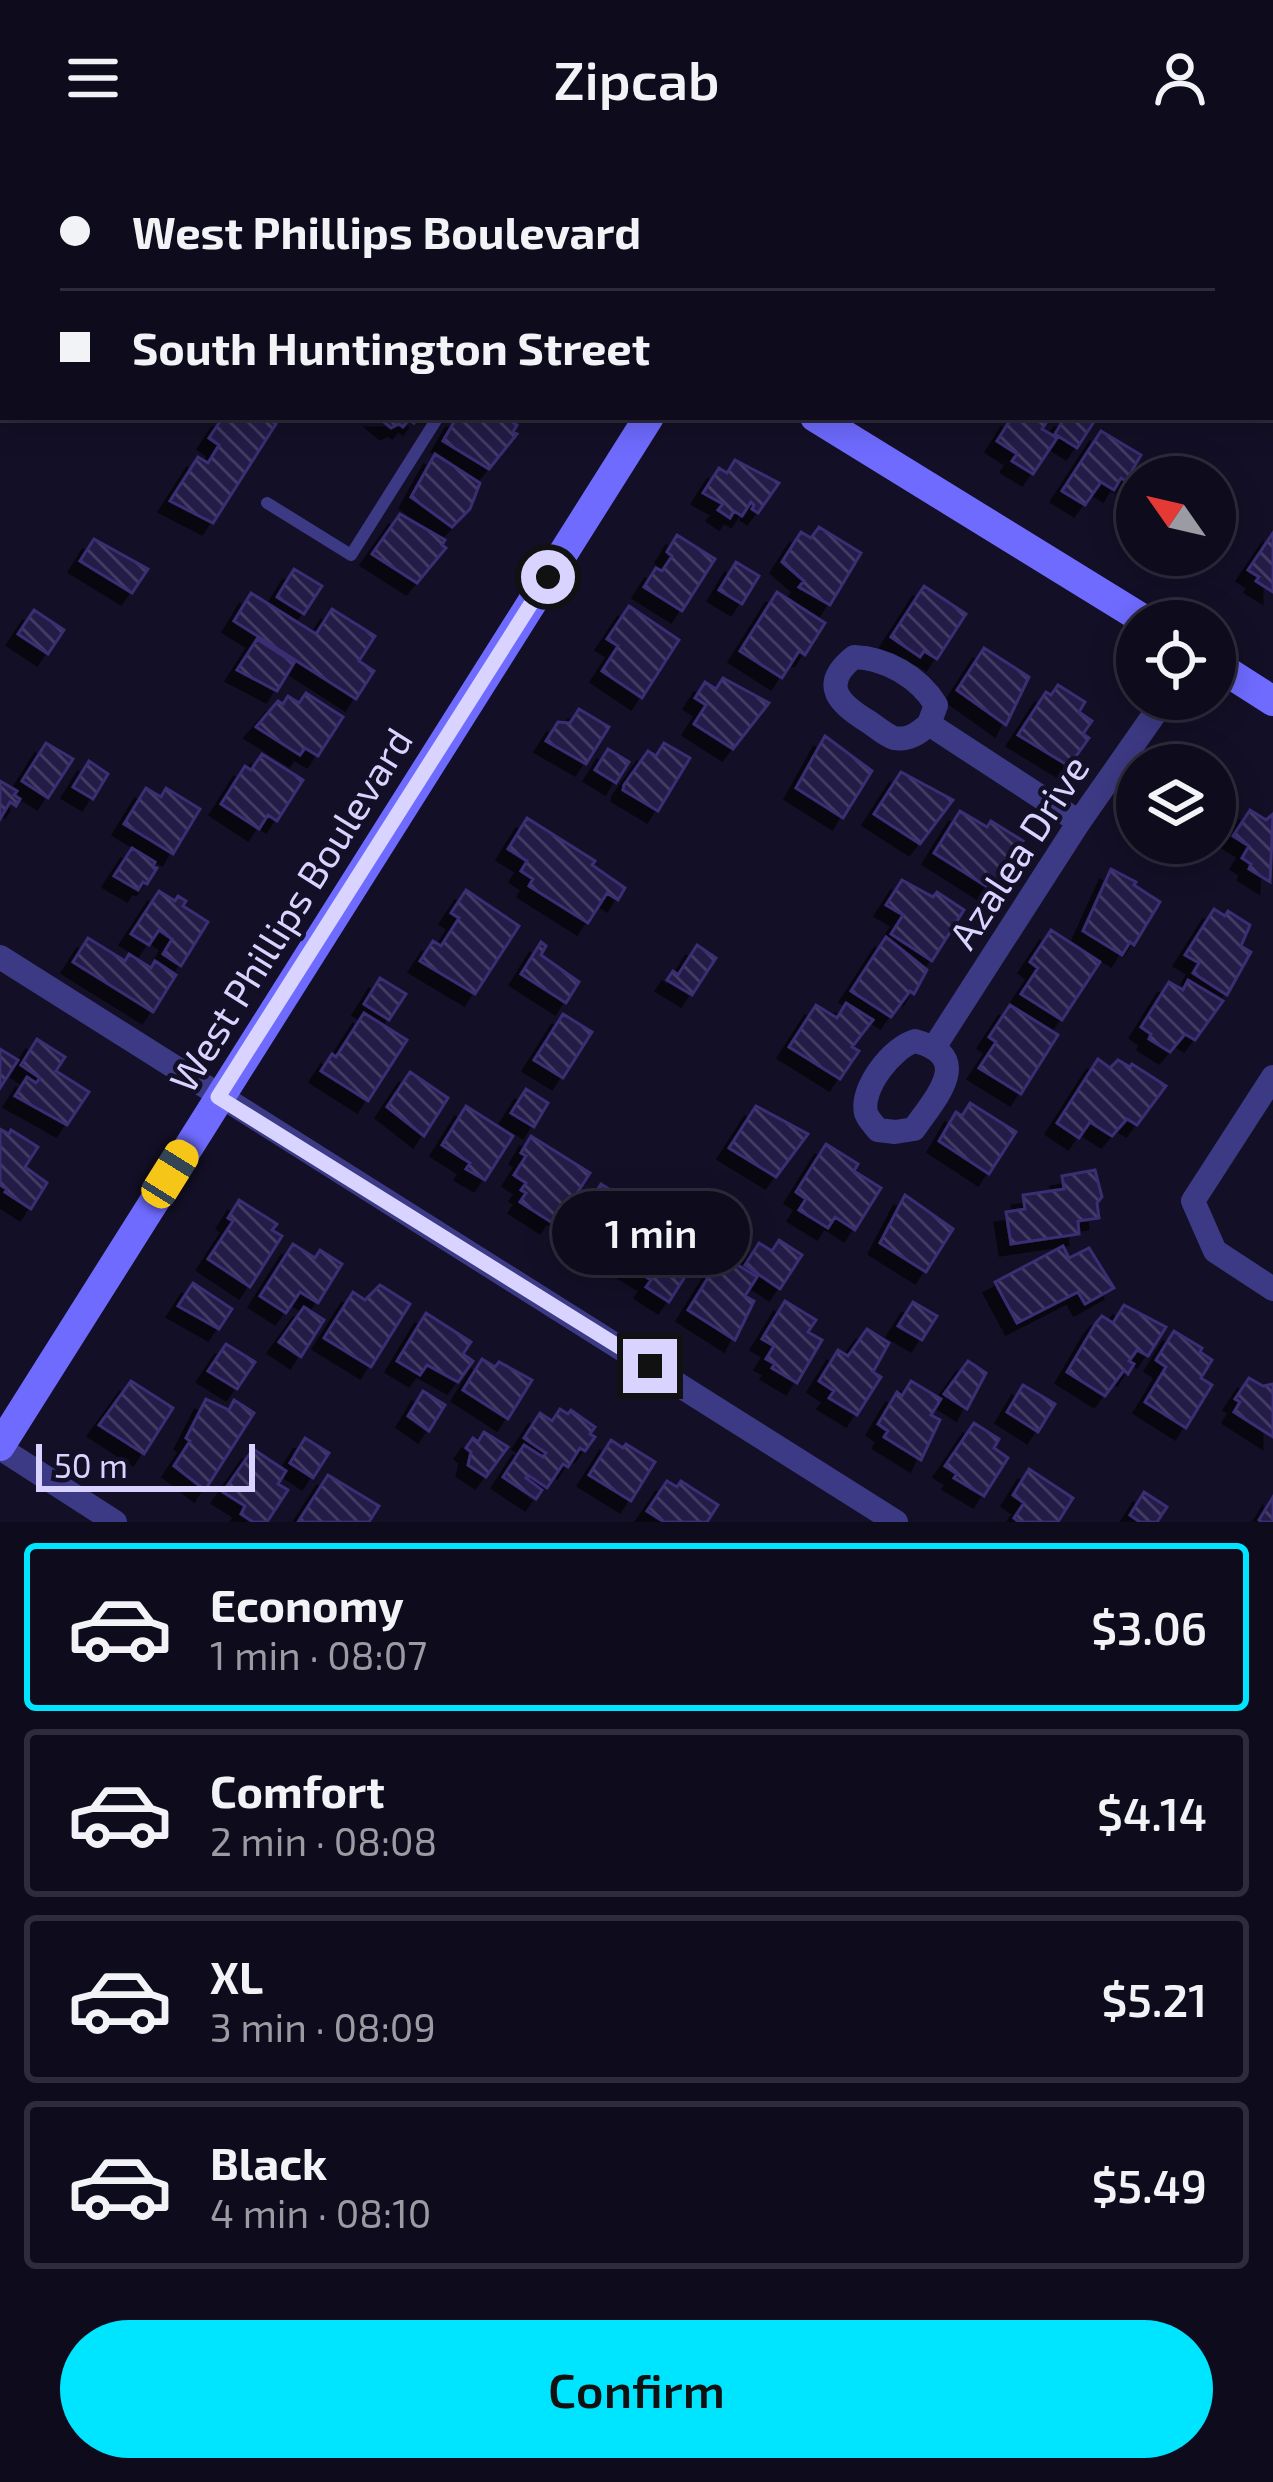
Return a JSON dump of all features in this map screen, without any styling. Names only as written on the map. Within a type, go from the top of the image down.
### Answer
[{"type":"street","name":"West Phillips Boulevard","points":[[0,1447],[647,420]]},
{"type":"street","points":[[819,420],[1116,603]]},
{"type":"street","points":[[1236,677],[1273,701]]},
{"type":"street","name":"Azalea Drive","points":[[935,1046],[1150,720]]},
{"type":"street","points":[[929,724],[1079,822]]},
{"type":"street","points":[[0,957],[896,1522]]},
{"type":"street","points":[[1273,1077],[1192,1202],[1215,1251],[1273,1288]]},
{"type":"street","points":[[0,1447],[115,1522]]},
{"type":"lane","points":[[267,502],[351,555],[436,420]]},
{"type":"building","points":[[221,420],[276,424],[213,523],[170,501],[198,457],[208,463],[219,445],[209,438]]},
{"type":"building","points":[[382,420],[408,420],[403,427],[391,428]]},
{"type":"building","points":[[455,420],[508,420],[517,425],[513,432],[517,434],[489,469],[443,441]]},
{"type":"building","points":[[1010,420],[1048,420],[1042,429],[1057,438],[1033,474],[1012,461],[1017,454],[997,441]]},
{"type":"building","points":[[1063,420],[1095,420],[1077,448],[1055,434]]},
{"type":"building","points":[[1101,431],[1141,455],[1116,456],[1114,490],[1101,482],[1085,505],[1062,491]]},
{"type":"building","points":[[435,454],[480,483],[470,509],[452,527],[411,497]]},
{"type":"building","points":[[735,460],[779,483],[758,513],[751,502],[742,516],[734,511],[730,518],[718,510],[723,504],[703,493],[719,468],[727,473]]},
{"type":"building","points":[[400,514],[445,540],[446,548],[417,583],[372,554]]},
{"type":"building","points":[[819,527],[861,553],[830,605],[799,587],[804,581],[782,562],[801,532],[811,538]]},
{"type":"building","points":[[1273,533],[1273,592],[1248,570]]},
{"type":"building","points":[[677,535],[715,559],[682,611],[644,587],[656,568],[662,571],[672,556],[667,552]]},
{"type":"building","points":[[94,539],[148,569],[132,593],[80,561]]},
{"type":"building","points":[[736,562],[759,576],[742,604],[719,590]]},
{"type":"building","points":[[294,569],[322,586],[304,614],[277,597]]},
{"type":"building","points":[[924,586],[966,614],[937,659],[924,651],[920,657],[891,637]]},
{"type":"building","points":[[777,592],[825,623],[805,655],[799,651],[782,678],[740,651]]},
{"type":"building","points":[[251,593],[316,634],[332,609],[375,636],[359,661],[374,671],[356,699],[234,621]]},
{"type":"building","points":[[629,606],[679,640],[642,698],[602,671],[618,646],[607,639]]},
{"type":"building","points":[[34,610],[64,630],[48,654],[18,634]]},
{"type":"building","points":[[257,639],[294,663],[277,691],[237,670]]},
{"type":"building","points":[[984,648],[1029,677],[1006,725],[957,690]]},
{"type":"building","points":[[723,678],[769,703],[733,749],[694,724],[706,705],[695,698],[705,682],[716,689]]},
{"type":"building","points":[[1058,685],[1085,702],[1079,712],[1092,721],[1083,734],[1089,738],[1069,766],[1018,735],[1046,692],[1051,695]]},
{"type":"building","points":[[306,693],[343,717],[318,756],[305,748],[300,755],[256,727],[278,701],[283,704],[288,696],[299,703]]},
{"type":"building","points":[[579,709],[609,727],[586,764],[546,741],[558,722],[570,723]]},
{"type":"building","points":[[825,736],[872,771],[843,818],[796,788]]},
{"type":"building","points":[[46,743],[73,759],[48,798],[22,781]]},
{"type":"building","points":[[664,743],[690,758],[658,811],[623,790],[648,751],[656,756]]},
{"type":"building","points":[[608,749],[629,762],[616,783],[595,770]]},
{"type":"building","points":[[262,754],[303,780],[277,821],[268,815],[259,829],[221,804],[245,766],[251,770]]},
{"type":"building","points":[[89,761],[108,774],[93,799],[73,787]]},
{"type":"building","points":[[901,772],[953,800],[920,844],[874,814]]},
{"type":"building","points":[[0,781],[17,791],[14,795],[20,799],[16,806],[10,802],[0,819]]},
{"type":"building","points":[[146,788],[161,797],[166,788],[200,809],[173,854],[124,824]]},
{"type":"building","points":[[1250,810],[1266,820],[1273,814],[1270,882],[1249,869],[1251,864],[1242,858],[1249,846],[1236,838]]},
{"type":"building","points":[[960,811],[987,827],[991,821],[1023,841],[992,890],[934,853]]},
{"type":"building","points":[[527,818],[595,861],[592,865],[625,888],[618,900],[607,893],[588,923],[529,886],[533,879],[521,871],[527,861],[508,849]]},
{"type":"building","points":[[132,848],[157,868],[138,890],[114,876]]},
{"type":"building","points":[[1111,869],[1160,902],[1134,945],[1130,942],[1122,955],[1083,931]]},
{"type":"building","points":[[902,880],[933,897],[937,892],[964,910],[932,961],[891,934],[903,915],[886,905]]},
{"type":"building","points":[[466,890],[519,926],[475,994],[420,961],[433,941],[441,946],[459,918],[451,913]]},
{"type":"building","points":[[159,891],[175,901],[178,896],[186,901],[183,906],[208,922],[181,966],[163,954],[172,939],[159,930],[149,945],[131,934]]},
{"type":"building","points":[[1214,909],[1225,916],[1228,911],[1250,925],[1241,946],[1251,952],[1227,995],[1193,973],[1199,963],[1185,955]]},
{"type":"building","points":[[1051,930],[1100,962],[1062,1020],[1021,994],[1038,968],[1030,962]]},
{"type":"building","points":[[886,937],[927,970],[914,994],[910,991],[891,1017],[851,991]]},
{"type":"building","points":[[88,938],[125,961],[129,954],[151,968],[155,961],[176,975],[153,1012],[73,962]]},
{"type":"building","points":[[541,942],[546,946],[541,955],[579,982],[566,1003],[521,974]]},
{"type":"building","points":[[697,945],[716,958],[692,995],[667,980],[673,971],[678,975]]},
{"type":"building","points":[[380,978],[406,994],[389,1020],[364,1004]]},
{"type":"building","points":[[1188,980],[1223,1001],[1195,1040],[1185,1034],[1170,1052],[1149,1039],[1151,1034],[1141,1027],[1169,982],[1183,990]]},
{"type":"building","points":[[846,1003],[873,1020],[852,1047],[859,1051],[840,1079],[789,1047],[816,1005],[837,1018]]},
{"type":"building","points":[[1010,1005],[1058,1035],[1021,1094],[979,1068],[996,1042],[989,1037]]},
{"type":"building","points":[[364,1013],[407,1040],[368,1101],[321,1071],[332,1054],[336,1057]]},
{"type":"building","points":[[563,1014],[592,1032],[563,1078],[534,1060]]},
{"type":"building","points":[[37,1039],[65,1057],[56,1071],[89,1092],[67,1125],[15,1096],[27,1077],[36,1083],[40,1078],[21,1065]]},
{"type":"building","points":[[0,1049],[18,1060],[0,1088]]},
{"type":"building","points":[[1098,1059],[1110,1068],[1118,1060],[1132,1064],[1166,1086],[1137,1125],[1127,1119],[1112,1136],[1090,1122],[1079,1138],[1057,1123]]},
{"type":"building","points":[[410,1072],[448,1098],[424,1136],[387,1107]]},
{"type":"building","points":[[526,1089],[548,1103],[534,1127],[511,1113]]},
{"type":"building","points":[[970,1103],[1016,1132],[989,1174],[939,1141],[956,1112],[962,1116]]},
{"type":"building","points":[[466,1106],[513,1136],[485,1180],[466,1169],[470,1163],[442,1145]]},
{"type":"building","points":[[756,1106],[808,1134],[776,1177],[729,1148]]},
{"type":"building","points":[[0,1129],[9,1134],[11,1130],[38,1147],[25,1167],[47,1183],[31,1209],[0,1185]]},
{"type":"building","points":[[531,1136],[590,1173],[563,1215],[557,1212],[551,1222],[520,1202],[526,1183],[514,1175]]},
{"type":"building","points":[[826,1144],[858,1164],[854,1171],[881,1188],[855,1230],[835,1217],[828,1228],[799,1210],[806,1199],[796,1192]]},
{"type":"building","points":[[1095,1170],[1102,1197],[1097,1203],[1099,1218],[1078,1221],[1079,1234],[1011,1244],[1006,1212],[1025,1209],[1023,1195],[1064,1189],[1062,1176]]},
{"type":"building","points":[[601,1184],[651,1216],[628,1252],[618,1245],[608,1262],[570,1230]]},
{"type":"building","points":[[905,1195],[953,1229],[926,1272],[880,1243]]},
{"type":"building","points":[[239,1200],[277,1224],[272,1230],[282,1236],[250,1287],[208,1259],[233,1221],[228,1218]]},
{"type":"building","points":[[701,1203],[733,1226],[718,1250],[696,1236],[700,1229],[689,1222]]},
{"type":"building","points":[[648,1235],[693,1264],[669,1302],[646,1287],[651,1280],[628,1266]]},
{"type":"building","points":[[779,1240],[802,1255],[780,1289],[745,1265],[759,1243],[772,1251]]},
{"type":"building","points":[[293,1244],[315,1258],[320,1250],[342,1264],[318,1303],[300,1292],[286,1313],[260,1296]]},
{"type":"building","points":[[1063,1246],[1069,1258],[1089,1248],[1114,1288],[1085,1304],[1078,1292],[1017,1323],[995,1282]]},
{"type":"building","points":[[722,1255],[757,1277],[745,1296],[754,1301],[735,1340],[688,1310]]},
{"type":"building","points":[[193,1283],[232,1309],[219,1329],[178,1306]]},
{"type":"building","points":[[380,1285],[410,1304],[371,1367],[324,1338],[353,1292],[365,1300]]},
{"type":"building","points":[[785,1301],[816,1320],[808,1332],[822,1340],[797,1383],[772,1368],[775,1364],[766,1359],[774,1346],[762,1339]]},
{"type":"building","points":[[913,1302],[937,1316],[922,1340],[898,1326]]},
{"type":"building","points":[[1124,1305],[1166,1327],[1148,1356],[1137,1350],[1129,1361],[1134,1364],[1128,1374],[1124,1370],[1105,1396],[1067,1372],[1096,1323],[1102,1316],[1113,1323]]},
{"type":"building","points":[[304,1307],[324,1320],[301,1357],[279,1342]]},
{"type":"building","points":[[426,1313],[471,1342],[463,1354],[473,1361],[458,1382],[427,1365],[420,1375],[397,1361]]},
{"type":"building","points":[[867,1329],[889,1343],[873,1372],[881,1377],[857,1415],[829,1398],[834,1391],[819,1381],[838,1350],[848,1356]]},
{"type":"building","points":[[1174,1331],[1212,1360],[1201,1378],[1212,1385],[1186,1428],[1145,1402],[1166,1367],[1156,1360]]},
{"type":"building","points":[[226,1344],[255,1362],[237,1389],[208,1371]]},
{"type":"building","points":[[482,1359],[495,1367],[499,1362],[532,1380],[508,1419],[463,1390]]},
{"type":"building","points":[[968,1361],[986,1373],[967,1409],[944,1394]]},
{"type":"building","points":[[1249,1378],[1263,1386],[1273,1384],[1273,1437],[1234,1412],[1240,1402],[1235,1399]]},
{"type":"building","points":[[131,1381],[173,1408],[144,1454],[99,1425]]},
{"type":"building","points":[[911,1381],[941,1399],[931,1415],[940,1420],[921,1460],[884,1437],[888,1431],[878,1424],[897,1392],[902,1396]]},
{"type":"building","points":[[1023,1385],[1055,1404],[1038,1432],[1007,1412]]},
{"type":"building","points":[[423,1391],[445,1405],[429,1431],[408,1416]]},
{"type":"building","points":[[206,1399],[229,1410],[234,1400],[254,1413],[205,1490],[174,1466],[190,1441],[186,1438]]},
{"type":"building","points":[[560,1409],[568,1414],[571,1410],[595,1427],[590,1434],[595,1437],[585,1451],[580,1448],[568,1467],[563,1464],[547,1488],[528,1475],[542,1490],[536,1499],[503,1477],[524,1445],[543,1457],[546,1453],[524,1438],[540,1413],[552,1421]]},
{"type":"building","points":[[974,1423],[999,1439],[994,1448],[1008,1458],[984,1496],[954,1478],[957,1474],[945,1466]]},
{"type":"building","points":[[484,1432],[508,1447],[486,1477],[468,1465],[471,1452],[466,1448]]},
{"type":"building","points":[[305,1438],[329,1453],[313,1478],[290,1463]]},
{"type":"building","points":[[611,1440],[655,1462],[631,1501],[589,1475]]},
{"type":"building","points":[[253,1449],[286,1471],[278,1484],[288,1490],[267,1522],[253,1522],[241,1514],[245,1506],[223,1492]]},
{"type":"building","points":[[1029,1469],[1073,1498],[1058,1522],[1014,1518],[1024,1503],[1013,1495]]},
{"type":"building","points":[[328,1475],[379,1506],[369,1522],[298,1522]]},
{"type":"building","points":[[667,1481],[677,1487],[681,1481],[718,1505],[707,1522],[664,1522],[647,1511]]},
{"type":"building","points":[[1144,1492],[1167,1507],[1157,1522],[1140,1522],[1130,1515]]},
{"type":"building","points":[[1273,1497],[1273,1522],[1262,1522],[1259,1520]]},
{"type":"route","points":[[548,577],[218,1097],[650,1366]]}]
